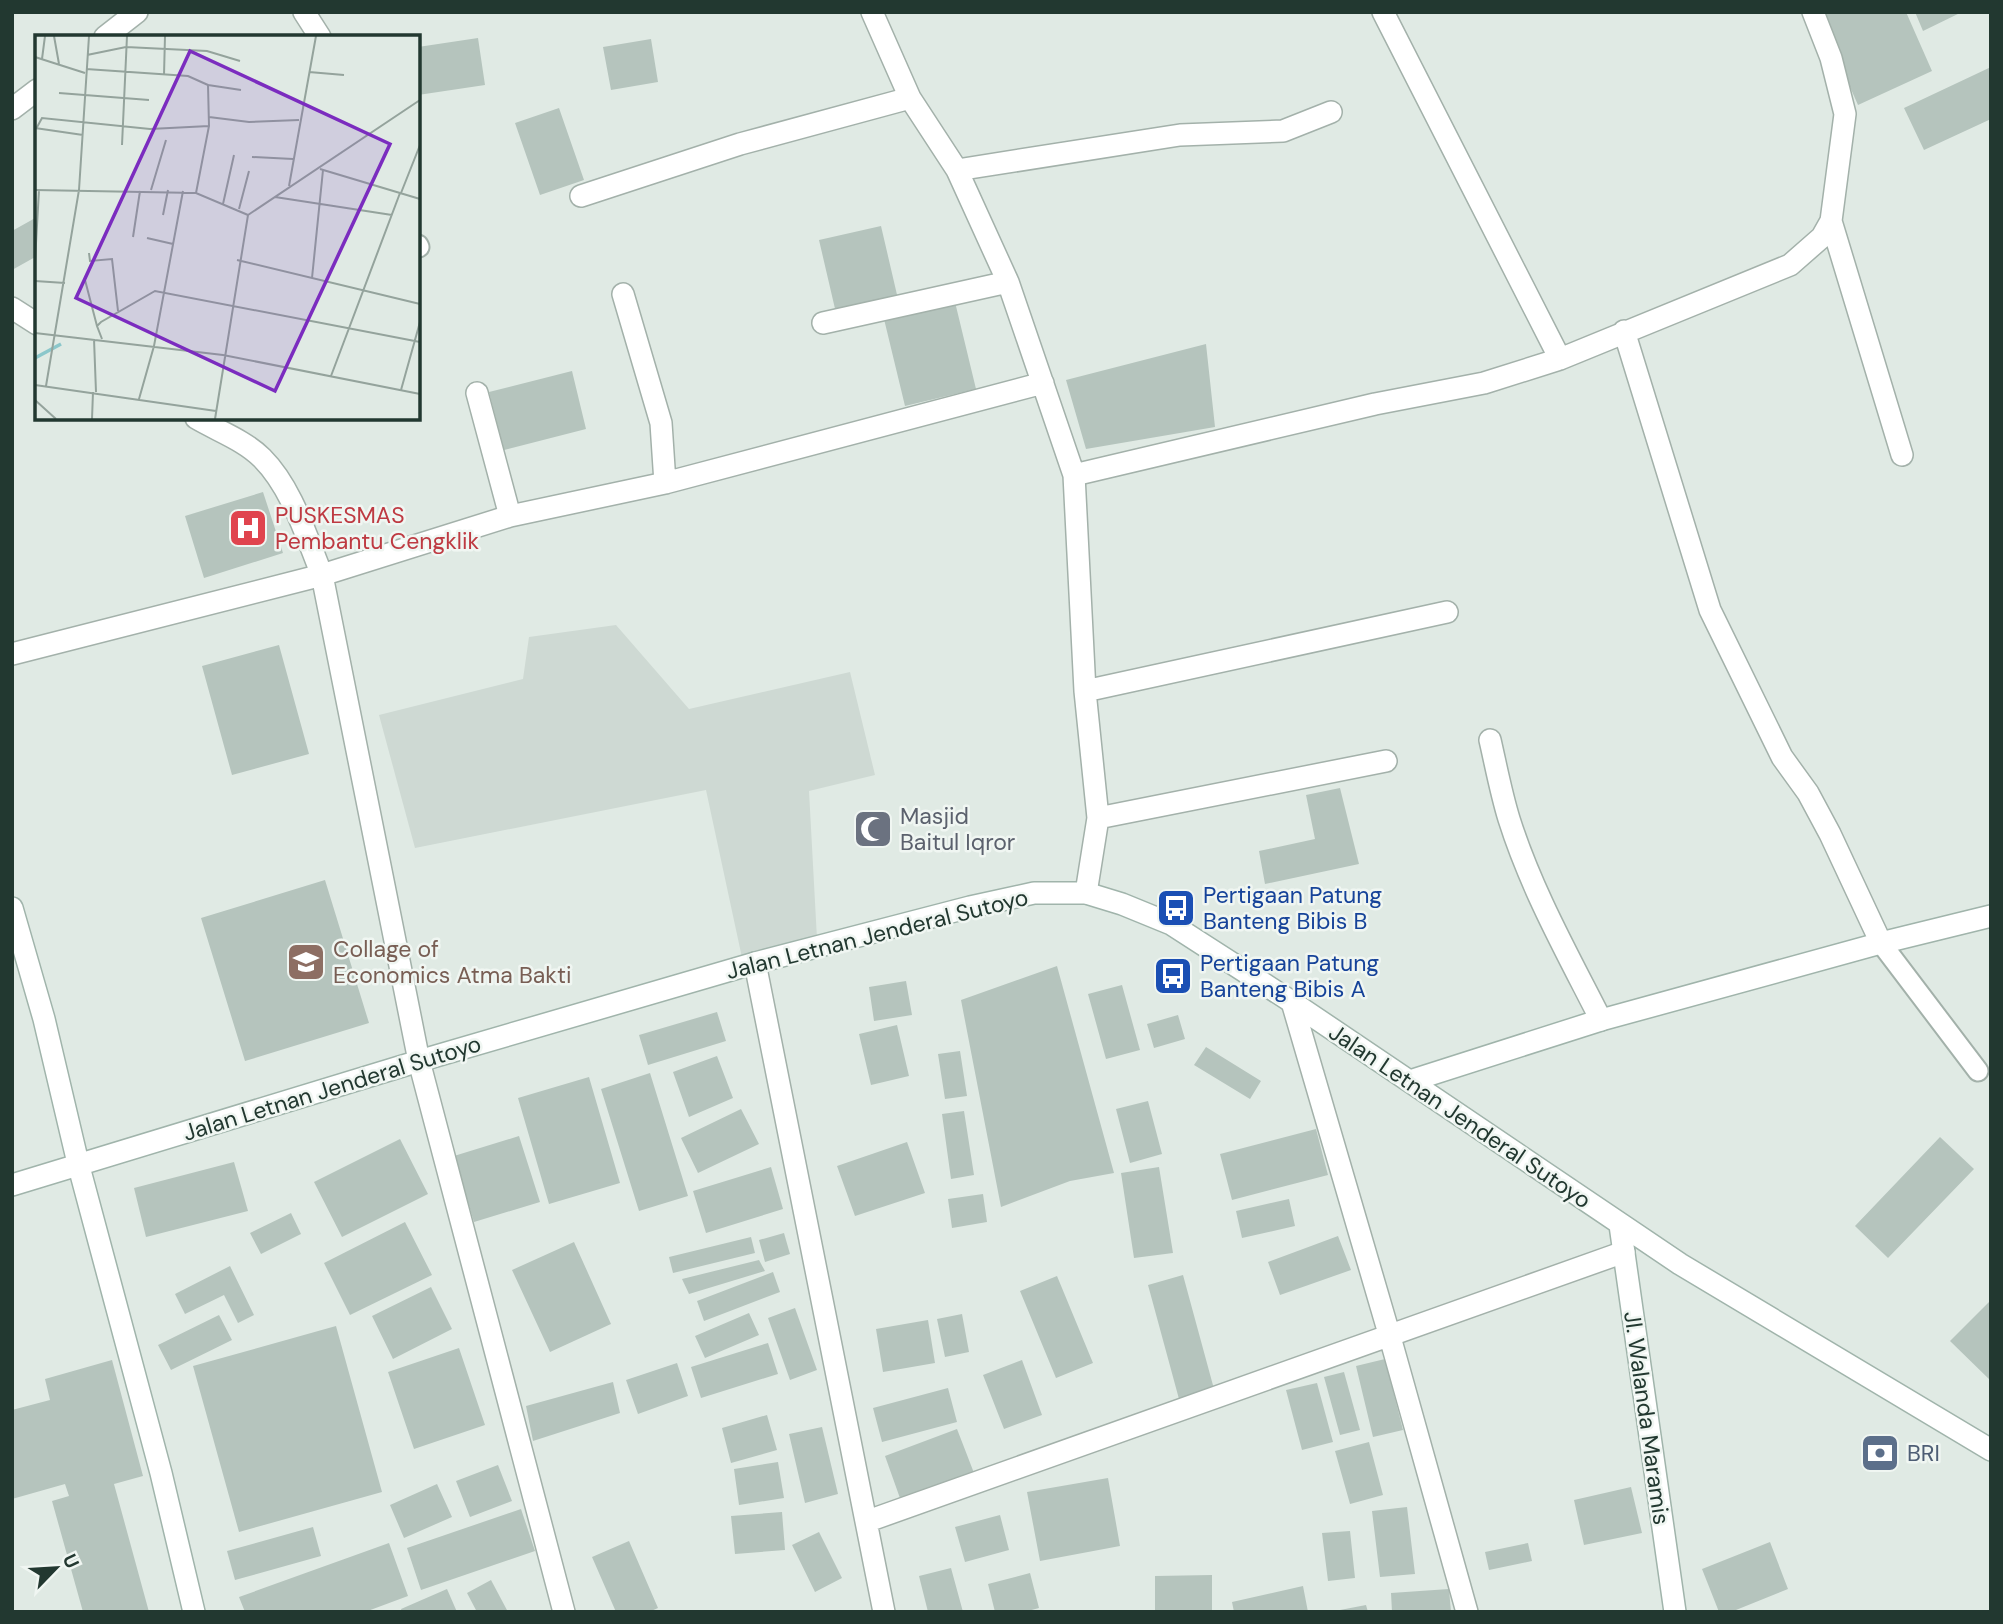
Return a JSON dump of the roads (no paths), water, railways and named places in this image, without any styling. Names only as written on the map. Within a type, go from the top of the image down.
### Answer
[{"type":"street","points":[[108,35],[137,12]]},
{"type":"street","points":[[304,12],[319,35]]},
{"type":"street","points":[[872,12],[910,98],[957,170],[1008,282],[1074,475],[1085,691],[1098,818],[1086,893]]},
{"type":"street","points":[[1382,12],[1560,359]]},
{"type":"street","points":[[1074,475],[1375,404],[1484,383],[1560,359],[1790,265],[1822,237],[1831,221],[1845,114],[1831,58],[1813,12]]},
{"type":"street","points":[[12,109],[35,92]]},
{"type":"street","points":[[581,196],[740,144],[910,98]]},
{"type":"street","points":[[957,170],[1180,135],[1283,131],[1331,112]]},
{"type":"street","points":[[1831,221],[1902,455]]},
{"type":"street","points":[[823,323],[1008,282]]},
{"type":"street","points":[[623,294],[662,423],[665,482]]},
{"type":"street","points":[[12,308],[35,323]]},
{"type":"street","points":[[1624,331],[1710,610],[1783,757],[1808,793],[1830,834],[1881,943]]},
{"type":"street","points":[[12,654],[322,575],[510,516],[665,482],[1043,383]]},
{"type":"street","points":[[477,393],[510,516]]},
{"type":"street","points":[[200,420],[237,439],[261,457],[275,474],[295,510],[322,575],[419,1061],[564,1612]]},
{"type":"street","points":[[1085,691],[1447,612]]},
{"type":"street","points":[[1490,740],[1519,847],[1553,924],[1601,1020]]},
{"type":"street","points":[[1098,818],[1386,761]]},
{"type":"street","name":"Jalan Letnan Jenderal Sutoyo","points":[[12,1185],[419,1061],[755,963],[1034,893],[1086,893],[1171,924],[1292,1002],[1690,1271],[1991,1450]]},
{"type":"street","points":[[12,908],[44,1019],[78,1163],[161,1473],[194,1612]]},
{"type":"street","points":[[1410,1081],[1601,1020],[1881,943],[1991,916]]},
{"type":"street","points":[[755,963],[868,1521],[877,1610]]},
{"type":"street","points":[[1292,1002],[1467,1612]]},
{"type":"street","name":"Jl. Walanda Maramis","points":[[1620,1225],[1675,1612]]},
{"type":"street","points":[[868,1521],[1624,1252]]},
{"type":"lane","points":[[1881,943],[1978,1071]]},
{"type":"place","name":"PUSKESMAS Pembantu Cengklik","points":[[248,528]]},
{"type":"place","name":"Masjid Baitul Iqror","points":[[873,829]]},
{"type":"place","name":"Pertigaan Patung Banteng Bibis B","points":[[1176,908]]},
{"type":"place","name":"Collage of Economics Atma Bakti","points":[[306,962]]},
{"type":"place","name":"Pertigaan Patung Banteng Bibis A","points":[[1173,976]]},
{"type":"place","name":"BRI","points":[[1880,1453]]}]
